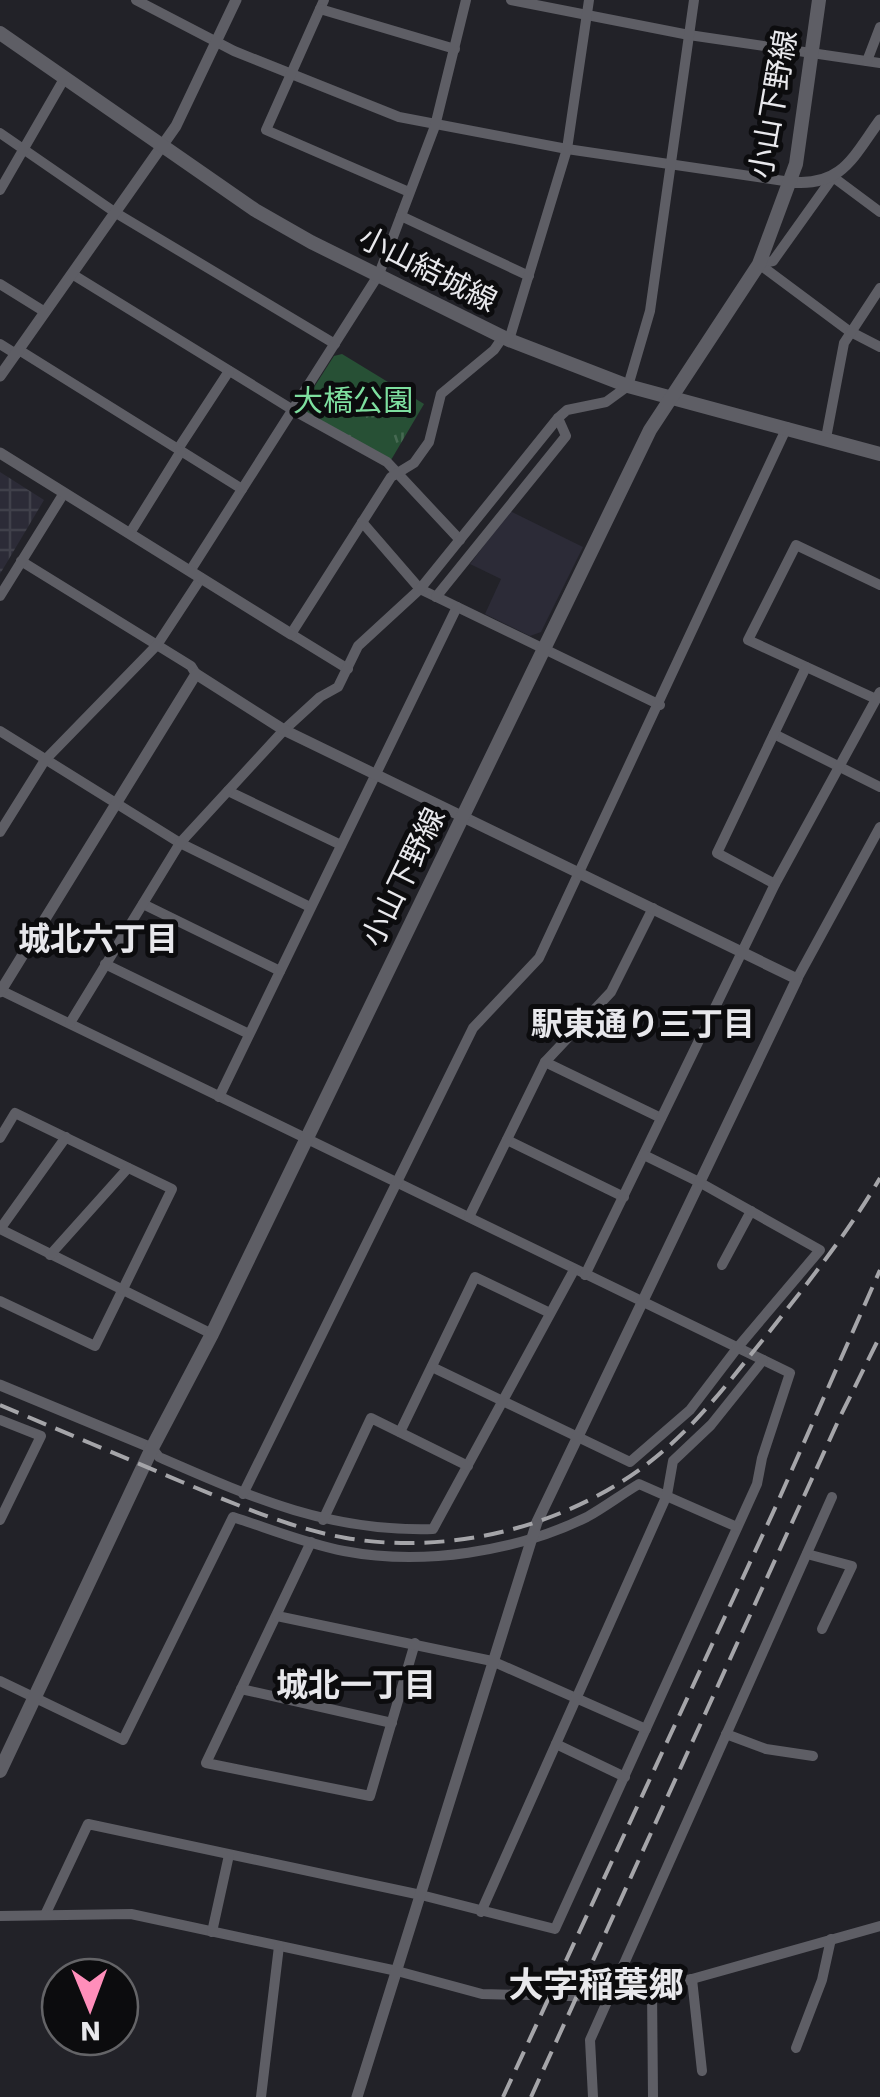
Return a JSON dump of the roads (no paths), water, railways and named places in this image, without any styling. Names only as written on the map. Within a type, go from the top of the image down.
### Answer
[{"type":"main road","name":"小山下野線","points":[[0,1772],[152,1448],[212,1334],[650,430],[758,264],[791,182],[819,0]]},
{"type":"main road","name":"小山結城線","points":[[0,33],[254,210],[506,339],[628,386],[880,454]]},
{"type":"street","points":[[136,0],[290,74],[399,117],[670,166],[811,184],[834,176]]},
{"type":"street","points":[[0,376],[176,126],[236,0]]},
{"type":"street","points":[[2,824],[45,760],[157,645],[242,488],[379,274],[435,126],[466,0]]},
{"type":"street","points":[[512,0],[689,35],[880,63]]},
{"type":"street","points":[[290,634],[391,477],[414,464],[428,442],[442,394],[506,339],[567,150],[589,0]]},
{"type":"street","points":[[70,1023],[180,843],[284,730],[320,696],[338,688],[358,646],[420,589],[558,418],[567,410],[606,402],[628,386],[650,311],[694,0]]},
{"type":"street","points":[[409,192],[266,130],[322,4],[455,49]]},
{"type":"street","points":[[867,61],[880,27]]},
{"type":"street","points":[[0,190],[64,80]]},
{"type":"street","points":[[758,264],[774,261],[834,176],[880,120]]},
{"type":"street","points":[[0,133],[116,213],[335,344]]},
{"type":"street","points":[[834,176],[880,212]]},
{"type":"street","points":[[400,216],[529,276]]},
{"type":"street","points":[[758,264],[849,331],[880,348]]},
{"type":"street","points":[[72,274],[293,410],[387,462],[462,537],[477,547]]},
{"type":"street","points":[[0,284],[45,312]]},
{"type":"street","points":[[826,438],[844,343],[880,288]]},
{"type":"street","points":[[0,344],[242,488]]},
{"type":"street","points":[[130,532],[229,371]]},
{"type":"street","points":[[436,597],[566,436],[558,418]]},
{"type":"street","points":[[243,1494],[473,1028],[539,958],[787,427]]},
{"type":"street","points":[[0,453],[348,669]]},
{"type":"street","points":[[0,596],[64,493]]},
{"type":"street","points":[[362,522],[420,589],[660,706]]},
{"type":"street","points":[[0,1385],[152,1448],[159,1457],[243,1494],[322,1520],[377,1529],[434,1529],[550,1312],[624,1197],[775,884],[878,695],[748,640],[796,545],[880,585]]},
{"type":"street","points":[[22,561],[191,666],[196,674],[284,730],[798,979]]},
{"type":"street","points":[[219,1097],[457,607]]},
{"type":"street","points":[[775,884],[717,853],[806,667]]},
{"type":"street","points":[[45,1915],[88,1824],[556,1928],[757,1484],[790,1373],[0,990],[196,674]]},
{"type":"street","points":[[0,732],[180,843],[310,907]]},
{"type":"street","points":[[774,734],[880,787]]},
{"type":"street","points":[[228,791],[340,845]]},
{"type":"street","points":[[358,2097],[532,1538],[576,1436],[798,979],[880,827]]},
{"type":"street","points":[[143,904],[280,971]]},
{"type":"street","points":[[469,1217],[545,1062],[611,992],[653,908]]},
{"type":"street","points":[[105,964],[249,1034]]},
{"type":"street","points":[[545,1062],[661,1118]]},
{"type":"street","points":[[0,1138],[16,1113],[172,1189],[95,1346],[0,1302]]},
{"type":"street","points":[[66,1138],[0,1229],[212,1334]]},
{"type":"street","points":[[507,1140],[624,1197]]},
{"type":"street","points":[[432,1366],[630,1462],[690,1410],[820,1250],[644,1155]]},
{"type":"street","points":[[50,1254],[128,1168]]},
{"type":"street","points":[[722,1265],[751,1211]]},
{"type":"street","points":[[400,1432],[475,1277],[550,1312]]},
{"type":"street","points":[[481,1912],[668,1495],[673,1461],[710,1426],[763,1360]]},
{"type":"street","points":[[322,1520],[371,1418],[468,1466]]},
{"type":"street","points":[[0,1420],[41,1436],[0,1520]]},
{"type":"street","points":[[0,1681],[123,1740],[233,1517],[311,1542],[374,1556],[423,1556],[532,1538],[588,1516],[639,1484],[737,1527]]},
{"type":"street","points":[[593,2097],[590,2040],[832,1497]]},
{"type":"street","points":[[311,1542],[206,1763],[370,1796],[415,1644]]},
{"type":"street","points":[[806,1554],[852,1566],[822,1630]]},
{"type":"street","points":[[276,1616],[492,1660],[646,1729]]},
{"type":"street","points":[[242,1689],[392,1723]]},
{"type":"street","points":[[726,1734],[766,1749],[813,1756]]},
{"type":"street","points":[[556,1744],[625,1777]]},
{"type":"street","points":[[212,1932],[229,1855]]},
{"type":"street","points":[[0,1916],[131,1914],[396,1971],[482,1994],[610,1997],[692,1979],[880,1926]]},
{"type":"street","points":[[796,2048],[822,1980],[831,1940]]},
{"type":"street","points":[[261,2097],[278,1946]]},
{"type":"street","points":[[692,1979],[702,2071]]},
{"type":"street","points":[[652,1988],[653,2097]]},
{"type":"railway","points":[[0,1405],[242,1507],[325,1534],[389,1543],[432,1542],[518,1528],[599,1495],[636,1472],[684,1432],[799,1294],[880,1178]]},
{"type":"railway","points":[[503,2097],[776,1506],[880,1270]]},
{"type":"railway","points":[[531,2097],[880,1336]]},
{"type":"district","name":"城北六丁目","points":[[98,939]]},
{"type":"district","name":"駅東通り三丁目","points":[[643,1024]]},
{"type":"district","name":"城北一丁目","points":[[356,1685]]},
{"type":"district","name":"大字稲葉郷","points":[[596,1985]]},
{"type":"park label","name":"大橋公園","points":[[353,400]]}]
